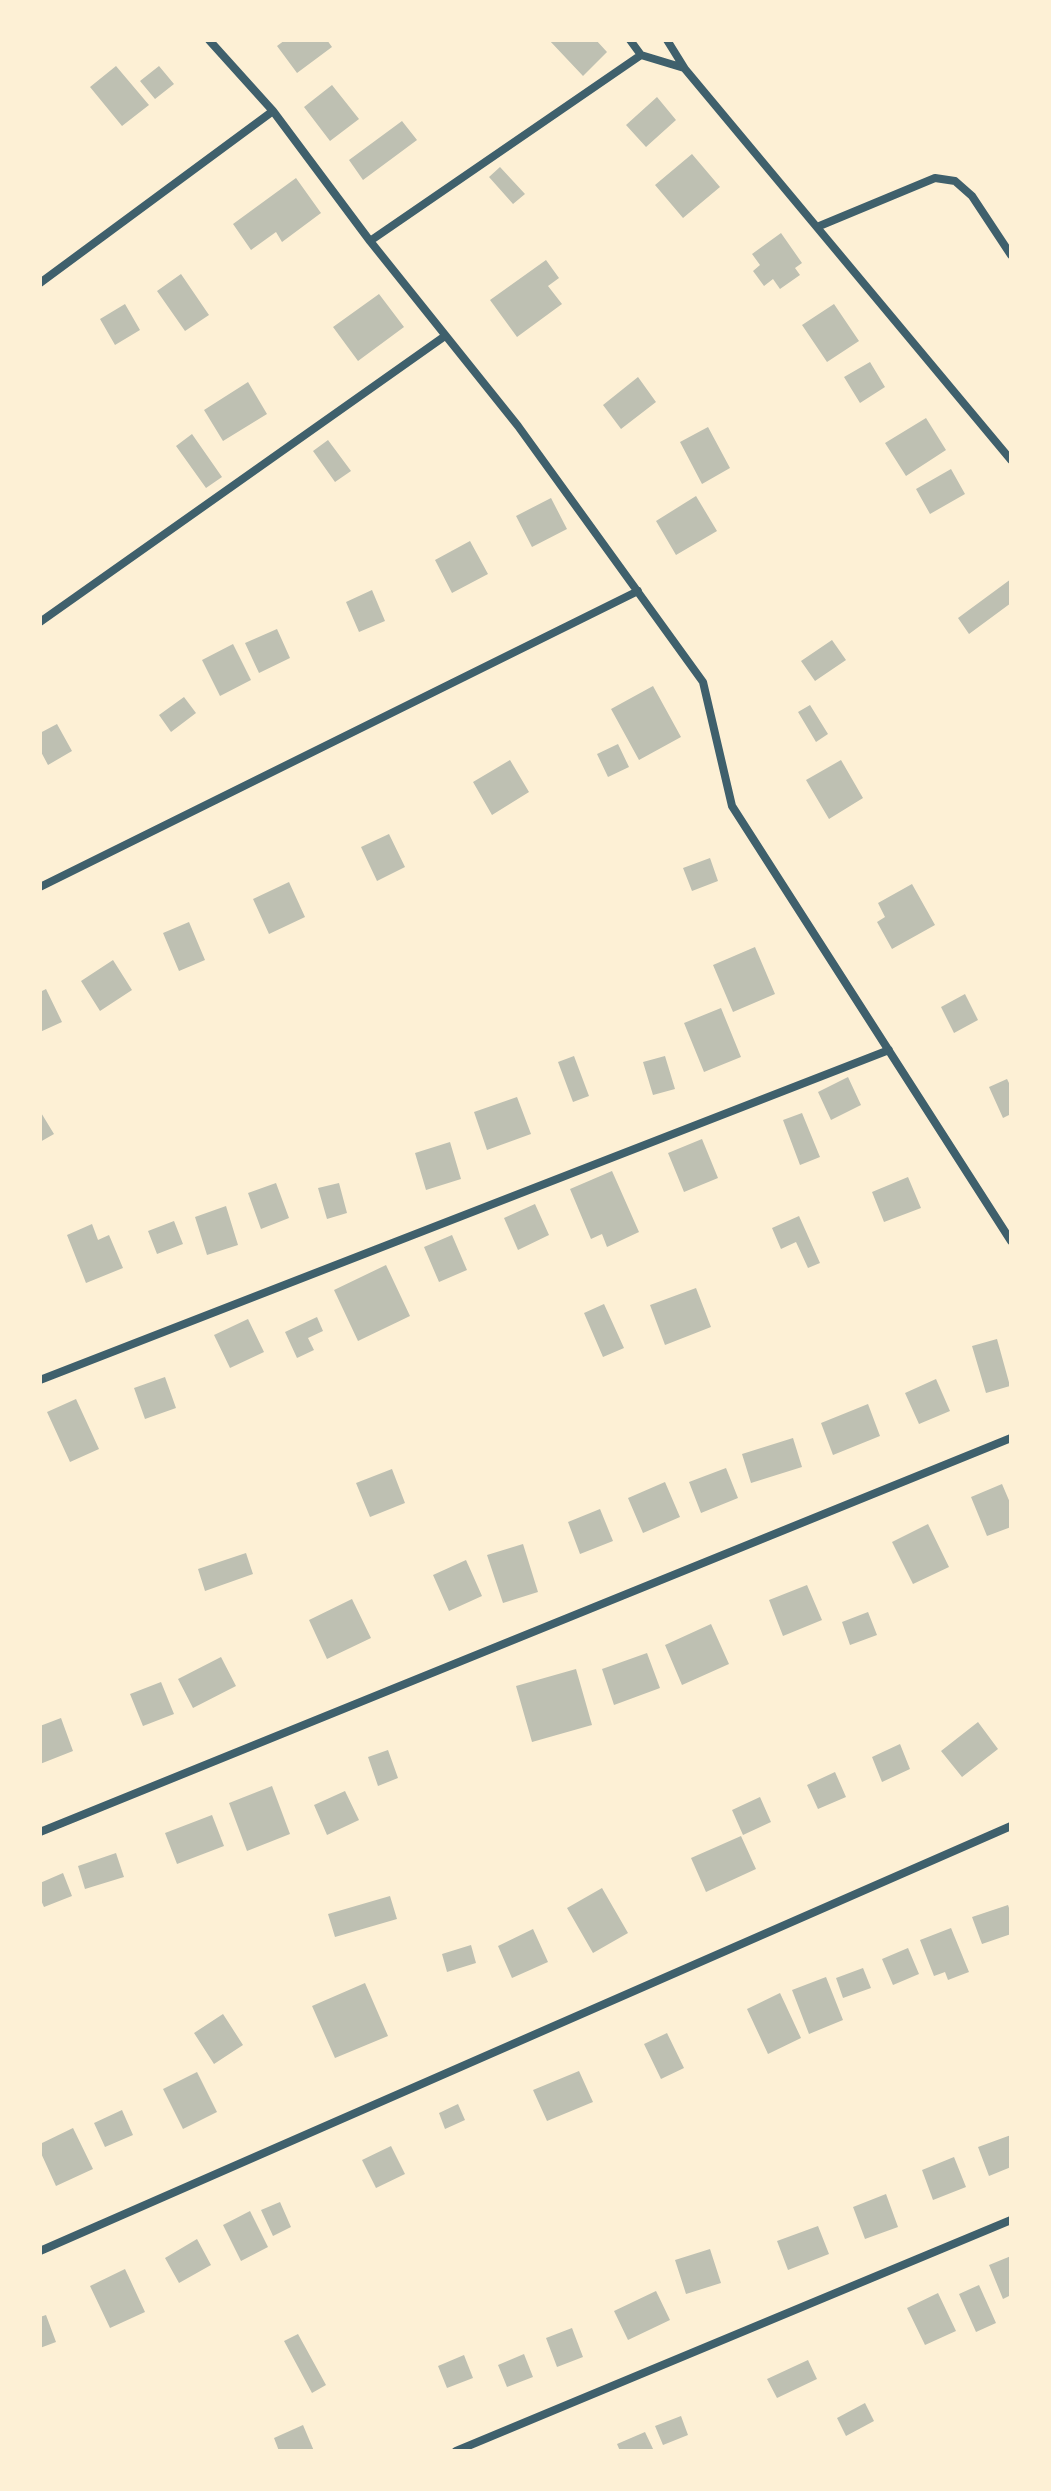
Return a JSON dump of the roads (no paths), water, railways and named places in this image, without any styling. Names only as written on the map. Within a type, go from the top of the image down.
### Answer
[{"type":"street","points":[[209,40],[273,111],[370,241],[518,426],[703,682],[732,806],[1011,1241]]},
{"type":"street","points":[[630,40],[641,55],[685,69]]},
{"type":"street","points":[[667,40],[685,69],[1011,460]]},
{"type":"street","points":[[370,241],[641,55]]},
{"type":"street","points":[[40,283],[273,111]]},
{"type":"street","points":[[817,227],[935,178],[955,181],[972,196],[1011,255]]},
{"type":"street","points":[[40,622],[445,336]]},
{"type":"street","points":[[40,887],[638,591]]},
{"type":"street","points":[[40,1380],[889,1050]]},
{"type":"street","points":[[40,1832],[1011,1438]]},
{"type":"street","points":[[40,2251],[1011,1826]]},
{"type":"street","points":[[456,2451],[1011,2220]]}]
